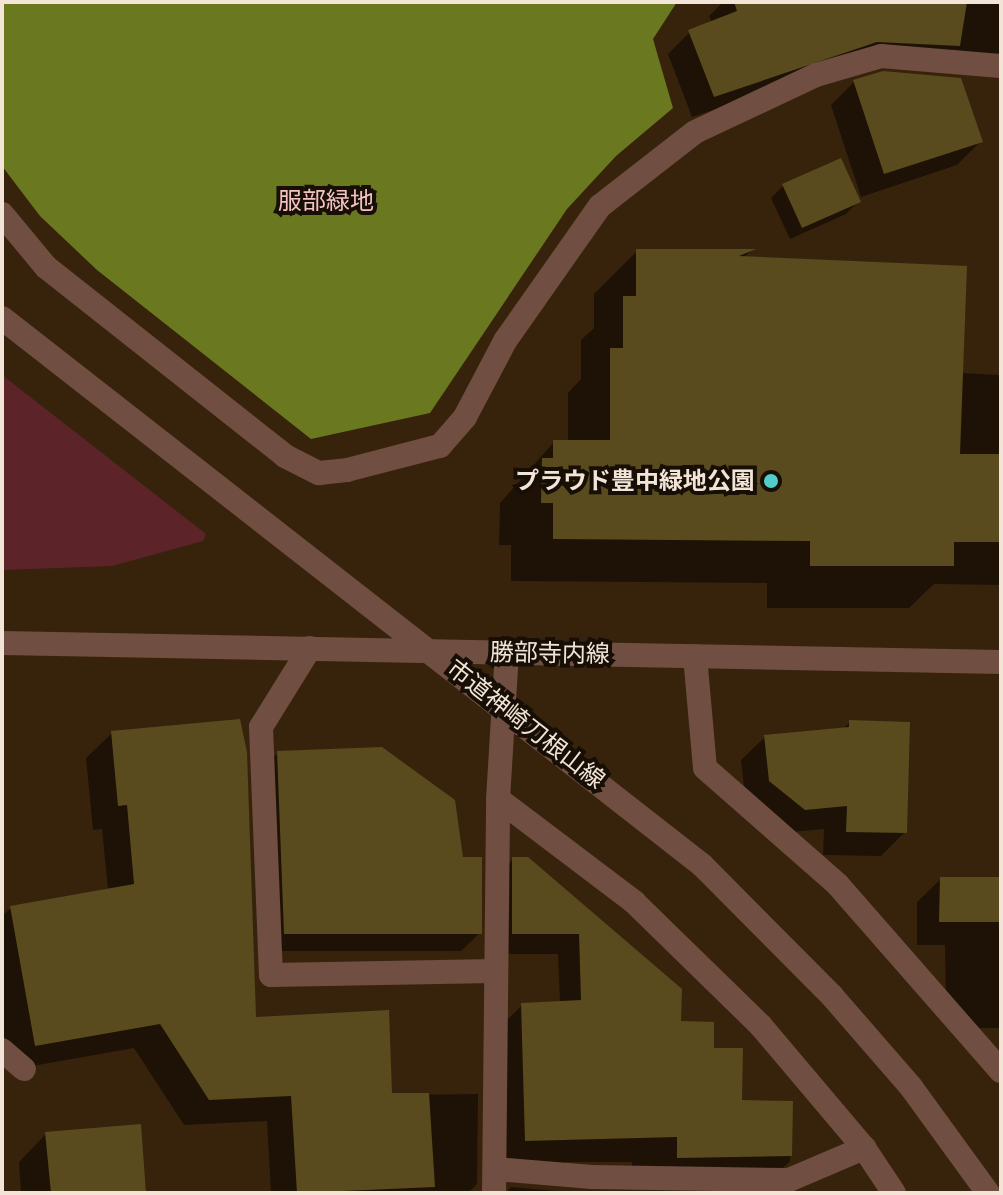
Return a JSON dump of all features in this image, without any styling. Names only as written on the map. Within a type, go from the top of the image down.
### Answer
[{"type":"street","points":[[2,214],[46,267],[285,456],[319,473],[347,470],[440,446],[465,417],[505,341],[600,206],[695,132],[816,75],[881,56],[1001,66]]},
{"type":"street","name":"市道神崎刀根山線","points":[[2,318],[702,865],[870,1041],[988,1193]]},
{"type":"street","name":"勝部寺内線","points":[[2,643],[1001,662]]},
{"type":"street","points":[[310,648],[261,727],[271,975],[495,971]]},
{"type":"street","points":[[507,652],[498,799],[494,1181],[789,1186],[864,1148]]},
{"type":"street","points":[[695,656],[705,768],[838,885],[1001,1071]]},
{"type":"street","points":[[498,799],[634,902],[761,1026],[864,1148],[894,1193]]},
{"type":"street","points":[[2,1050],[24,1069]]},
{"type":"shaded area","name":"服部緑地","points":[[2,2],[677,2],[653,39],[673,108],[616,156],[567,209],[430,413],[311,439],[97,270],[40,216],[2,166]]},
{"type":"shaded area","points":[[2,375],[206,534],[203,541],[112,566],[2,570]]},
{"type":"building","points":[[734,2],[967,2],[960,46],[877,42],[714,97],[688,30],[737,11]]},
{"type":"building","points":[[883,71],[961,78],[983,142],[884,174],[853,80]]},
{"type":"building","points":[[841,158],[861,202],[802,228],[782,184]]},
{"type":"building","points":[[636,249],[756,249],[739,256],[967,266],[960,454],[1001,454],[1001,542],[954,542],[954,566],[810,566],[810,541],[553,539],[553,503],[541,503],[542,458],[553,458],[553,440],[610,440],[610,348],[623,348],[623,296],[636,296]]},
{"type":"building","points":[[240,719],[247,752],[256,1017],[389,1010],[392,1093],[429,1093],[435,1187],[297,1193],[291,1096],[209,1100],[160,1024],[35,1046],[10,906],[134,884],[127,805],[118,806],[111,731]]},
{"type":"building","points":[[849,720],[910,722],[907,833],[846,832],[847,806],[805,810],[769,781],[764,735],[849,727]]},
{"type":"building","points":[[382,747],[455,800],[463,857],[482,857],[482,934],[284,934],[277,751]]},
{"type":"building","points":[[512,857],[528,857],[682,989],[681,1021],[714,1022],[714,1048],[743,1048],[742,1100],[793,1101],[792,1156],[677,1158],[677,1137],[525,1141],[521,1003],[581,1000],[579,934],[512,934]]},
{"type":"building","points":[[940,877],[1001,877],[1001,922],[939,922]]},
{"type":"building","points":[[141,1124],[146,1193],[51,1193],[45,1132]]},
{"type":"place","name":"プラウド豊中緑地公園","points":[[771,481]]}]
